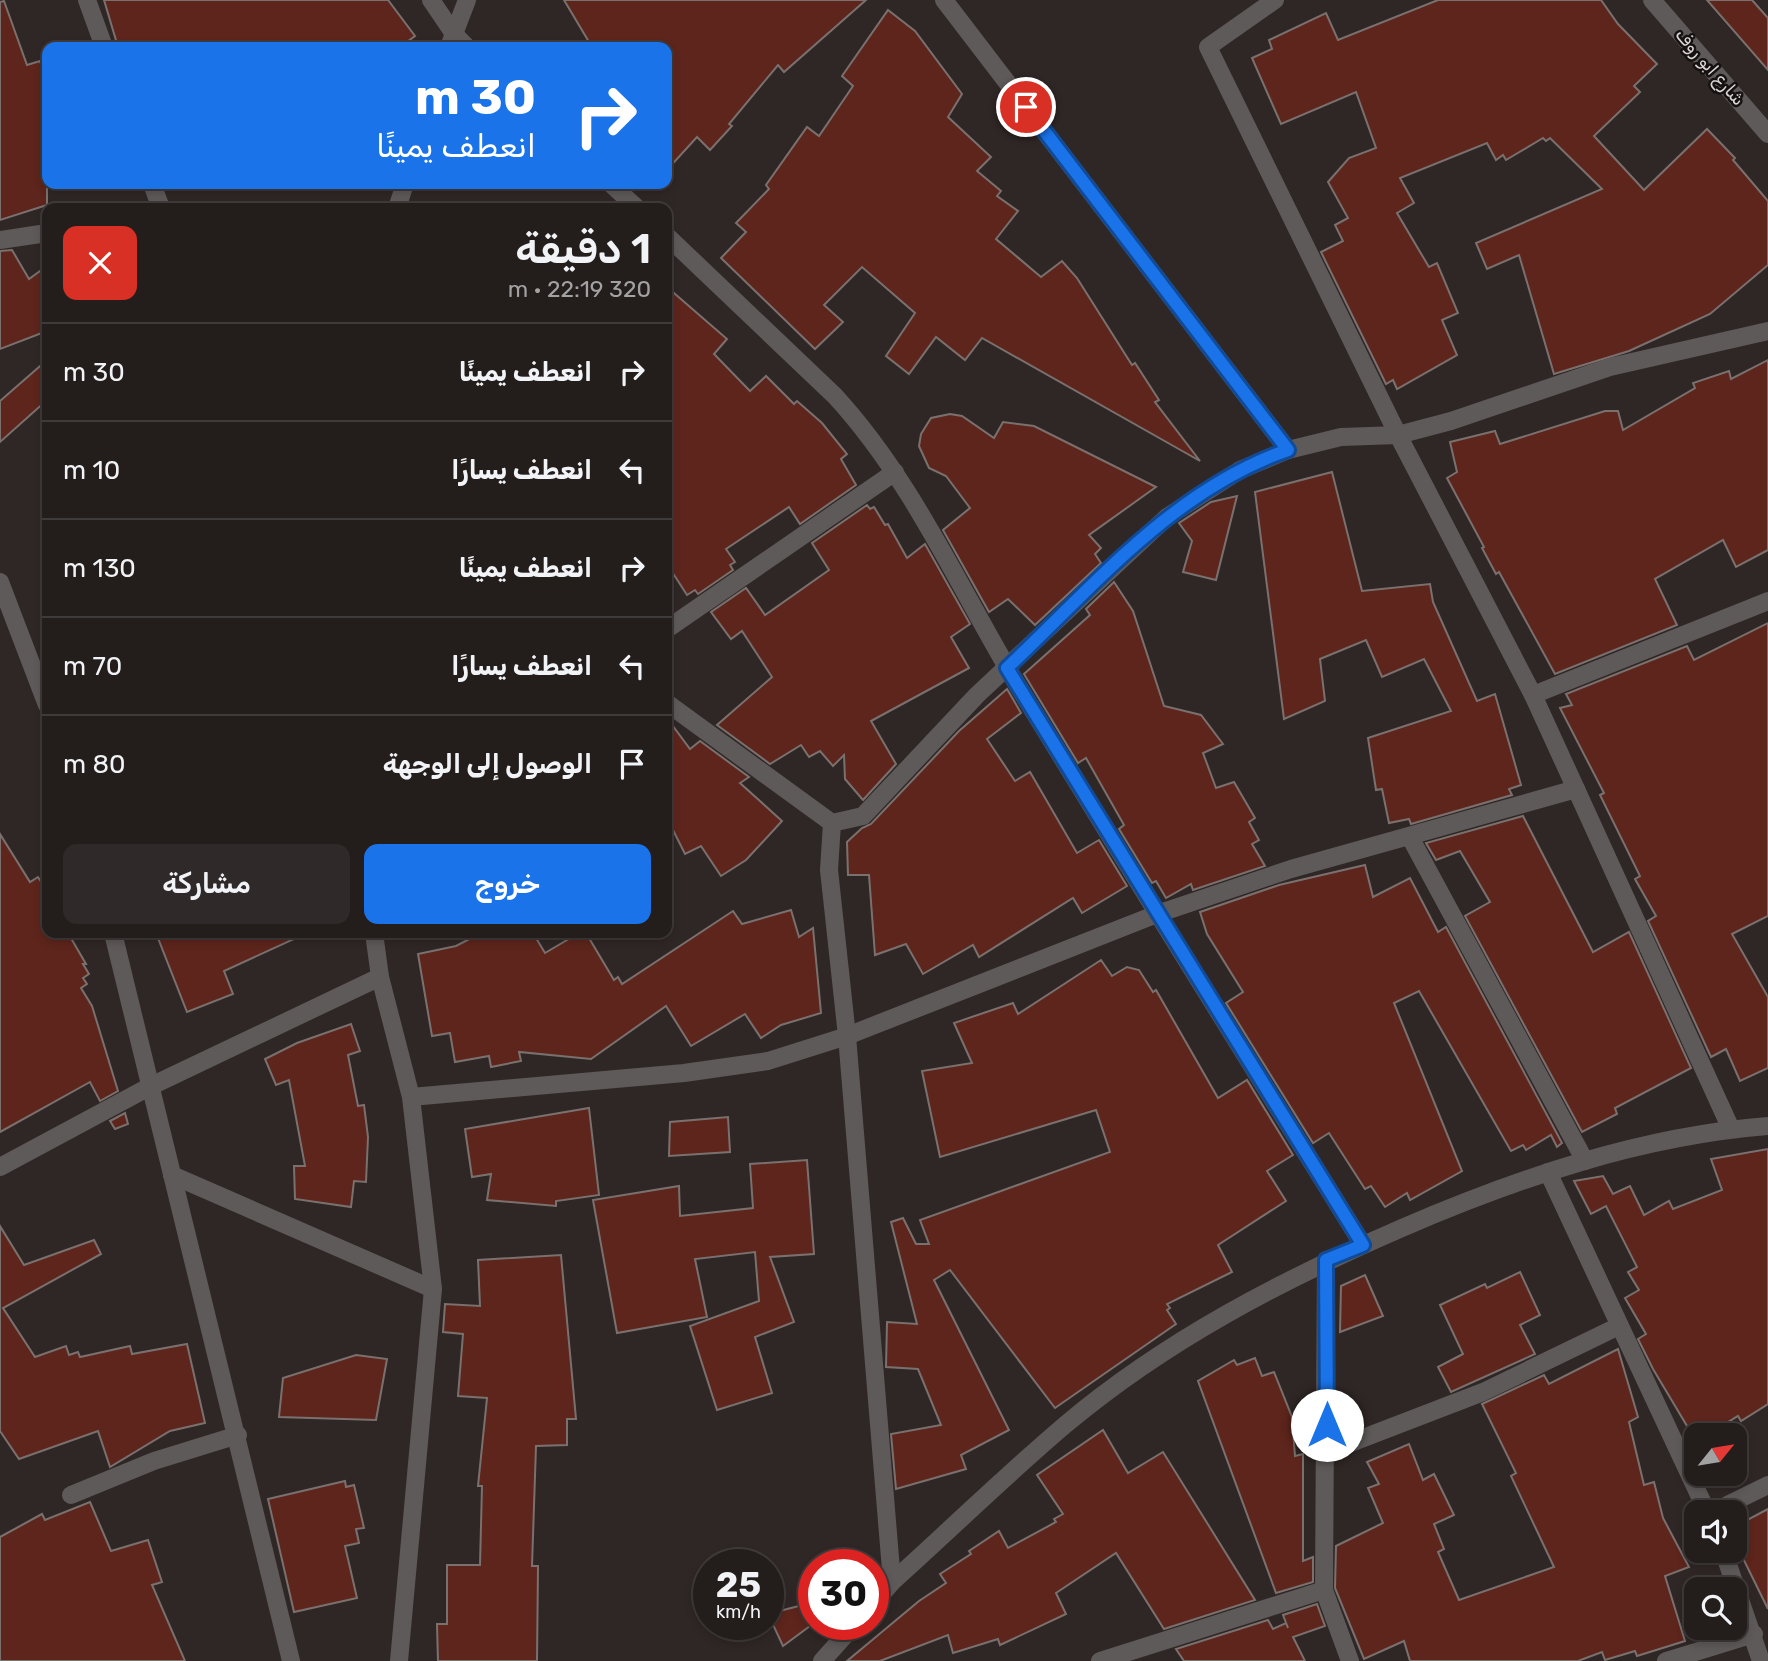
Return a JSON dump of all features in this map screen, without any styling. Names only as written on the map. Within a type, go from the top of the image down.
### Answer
[{"type":"street","points":[[87,0],[101,42]]},
{"type":"street","points":[[431,0],[452,41]]},
{"type":"street","points":[[452,41],[467,0]]},
{"type":"street","points":[[944,0],[1288,450]]},
{"type":"street","points":[[1275,0],[1208,47],[1398,435],[1533,695],[1731,1129]]},
{"type":"street","name":"شارع ابو روف","points":[[1652,0],[1768,134]]},
{"type":"street","points":[[616,189],[632,203]]},
{"type":"street","points":[[0,240],[42,234]]},
{"type":"street","points":[[672,241],[835,396],[860,424],[895,472],[933,533],[1007,668],[1363,1245]]},
{"type":"street","points":[[672,708],[832,822],[863,816],[1007,668],[1167,517],[1240,470],[1288,450],[1341,437],[1398,435],[1451,421],[1610,366],[1768,331]]},
{"type":"street","points":[[672,626],[895,472]]},
{"type":"street","points":[[0,582],[42,692]]},
{"type":"street","points":[[1533,695],[1768,601]]},
{"type":"street","points":[[411,1097],[725,1068],[768,1061],[847,1037],[1157,914],[1291,869],[1576,789]]},
{"type":"street","points":[[832,822],[829,870],[847,1037],[892,1582]]},
{"type":"street","points":[[1410,836],[1585,1161]]},
{"type":"street","points":[[114,938],[149,1087],[238,1435],[291,1661]]},
{"type":"street","points":[[375,938],[380,977],[411,1097],[433,1289],[399,1661]]},
{"type":"street","points":[[0,1167],[149,1087],[380,977]]},
{"type":"street","points":[[889,1585],[1066,1425],[1142,1367],[1232,1308],[1326,1260],[1471,1199],[1548,1172],[1585,1161],[1731,1129],[1768,1126]]},
{"type":"street","points":[[1548,1172],[1701,1500]]},
{"type":"street","points":[[172,1175],[433,1289]]},
{"type":"street","points":[[1326,1260],[1327,1452],[1324,1590],[1350,1661]]},
{"type":"street","points":[[1327,1452],[1483,1392],[1619,1326]]},
{"type":"street","points":[[71,1495],[154,1461],[238,1435]]},
{"type":"street","points":[[1737,1500],[1768,1485]]},
{"type":"street","points":[[1728,1563],[1761,1661]]},
{"type":"street","points":[[1100,1661],[1126,1656],[1324,1590]]},
{"type":"street","points":[[1665,1661],[1754,1634]]},
{"type":"street","points":[[822,1661],[841,1640]]},
{"type":"building","points":[[104,0],[388,0],[415,36],[407,42],[117,42]]},
{"type":"building","points":[[564,0],[866,0],[784,72],[778,65],[729,124],[732,126],[710,150],[697,137],[672,164],[672,42],[589,42]]},
{"type":"building","points":[[1438,0],[1601,0],[1618,24],[1657,64],[1634,86],[1640,92],[1594,136],[1644,190],[1707,129],[1735,158],[1733,160],[1768,201],[1768,265],[1710,314],[1629,351],[1554,374],[1519,255],[1487,269],[1476,243],[1602,189],[1550,138],[1546,141],[1543,138],[1506,160],[1503,155],[1496,160],[1487,143],[1400,178],[1414,203],[1397,213],[1429,267],[1437,263],[1458,313],[1442,320],[1457,355],[1397,389],[1393,380],[1386,384],[1321,252],[1343,241],[1335,225],[1348,218],[1328,182],[1349,158],[1376,148],[1356,92],[1281,124],[1252,58],[1272,49],[1269,40],[1326,13],[1338,40]]},
{"type":"building","points":[[1707,0],[1752,0],[1768,18],[1768,70]]},
{"type":"building","points":[[4,1],[27,65],[40,61],[42,68],[42,189],[47,189],[47,203],[0,220],[0,2]]},
{"type":"building","points":[[888,10],[915,31],[962,94],[948,117],[991,157],[977,171],[1001,191],[997,196],[1018,211],[996,239],[1041,277],[1062,261],[1077,278],[1132,365],[1135,363],[1159,400],[1155,402],[1200,461],[982,338],[965,360],[936,337],[909,374],[886,356],[915,313],[862,267],[824,305],[843,322],[815,349],[721,258],[746,232],[736,223],[769,189],[766,185],[807,127],[819,136],[853,86],[842,76]]},
{"type":"building","points":[[12,250],[29,279],[42,270],[42,333],[0,349],[0,251]]},
{"type":"building","points":[[672,291],[727,339],[714,354],[750,391],[766,376],[794,404],[797,401],[822,423],[847,454],[841,459],[856,485],[800,524],[789,507],[726,549],[735,562],[730,565],[733,570],[698,594],[695,590],[687,595],[672,572]]},
{"type":"building","points":[[1768,360],[1768,550],[1736,567],[1723,540],[1655,579],[1677,625],[1555,674],[1499,572],[1496,574],[1447,478],[1457,472],[1450,442],[1495,431],[1500,444],[1605,411],[1618,411],[1623,430],[1695,388],[1693,383],[1729,371],[1731,379]]},
{"type":"building","points":[[42,364],[42,404],[0,442],[0,401]]},
{"type":"building","points":[[950,414],[962,416],[994,438],[1003,422],[1034,426],[1156,487],[1089,535],[1101,548],[1095,554],[1101,563],[1035,625],[1008,599],[989,612],[943,530],[970,508],[946,476],[929,468],[919,446],[921,434],[931,418]]},
{"type":"building","points":[[1332,472],[1362,591],[1430,584],[1433,602],[1477,701],[1495,694],[1521,785],[1509,789],[1512,795],[1411,824],[1409,819],[1389,823],[1382,789],[1376,790],[1368,738],[1451,711],[1424,659],[1382,677],[1366,640],[1320,659],[1325,701],[1284,719],[1255,492]]},
{"type":"building","points":[[1237,496],[1216,580],[1183,572],[1192,541],[1179,523],[1211,502]]},
{"type":"building","points":[[867,505],[870,509],[874,507],[885,525],[888,524],[907,558],[925,544],[970,624],[951,637],[969,668],[871,721],[896,764],[863,800],[845,779],[844,755],[833,766],[820,751],[809,757],[801,745],[770,764],[717,725],[772,677],[742,631],[731,639],[711,612],[746,588],[765,615],[829,570],[812,543]]},
{"type":"building","points":[[1114,582],[1133,611],[1164,706],[1201,715],[1223,744],[1203,753],[1216,788],[1234,782],[1255,818],[1249,822],[1259,840],[1252,844],[1265,866],[1193,890],[1191,884],[1166,898],[1156,881],[1152,883],[1119,829],[1124,825],[1086,758],[1078,763],[1024,674],[1090,615],[1086,609]]},
{"type":"building","points":[[1768,623],[1768,916],[1732,934],[1768,997],[1768,1068],[1740,1081],[1726,1049],[1711,1057],[1648,921],[1656,916],[1635,879],[1640,876],[1600,795],[1604,793],[1560,708],[1572,705],[1566,694],[1687,646],[1694,660]]},
{"type":"building","points":[[1007,689],[1021,713],[987,739],[1015,781],[1030,772],[1077,853],[1099,840],[1127,886],[1082,913],[1073,898],[979,957],[973,945],[923,974],[906,944],[875,955],[869,875],[848,875],[847,842],[862,828],[871,824],[959,731]]},
{"type":"building","points":[[672,725],[690,749],[700,741],[749,777],[740,783],[782,821],[746,860],[721,876],[701,846],[685,854],[672,828]]},
{"type":"building","points":[[1523,816],[1593,952],[1629,932],[1691,1068],[1615,1108],[1617,1114],[1582,1132],[1465,916],[1490,902],[1460,851],[1436,860],[1426,843]]},
{"type":"building","points":[[0,834],[30,882],[38,877],[42,883],[42,938],[71,938],[86,964],[83,964],[89,974],[83,978],[87,984],[81,988],[92,1006],[118,1091],[100,1101],[90,1082],[0,1132]]},
{"type":"building","points":[[1365,865],[1373,897],[1410,878],[1438,932],[1446,927],[1562,1143],[1557,1147],[1551,1135],[1526,1150],[1523,1145],[1511,1151],[1419,991],[1394,1003],[1462,1171],[1410,1200],[1407,1193],[1385,1207],[1371,1186],[1365,1189],[1329,1133],[1313,1143],[1226,1003],[1243,992],[1207,934],[1200,912],[1279,885]]},
{"type":"building","points":[[791,910],[799,937],[813,928],[821,1013],[781,1025],[761,1038],[745,1014],[691,1046],[666,1006],[591,1059],[519,1052],[521,1061],[491,1067],[489,1056],[455,1062],[450,1033],[432,1036],[418,954],[456,946],[471,938],[536,938],[545,953],[570,938],[589,938],[614,980],[618,977],[622,984],[733,911],[742,924]]},
{"type":"building","points":[[158,938],[296,938],[224,971],[233,994],[187,1012]]},
{"type":"building","points":[[1101,960],[1112,976],[1127,967],[1139,970],[1153,992],[1156,990],[1218,1098],[1247,1080],[1293,1155],[1267,1171],[1286,1201],[1218,1245],[1232,1272],[1167,1304],[1170,1308],[1167,1310],[1176,1324],[1055,1408],[950,1270],[934,1280],[1009,1430],[961,1455],[966,1469],[896,1489],[891,1434],[941,1425],[918,1369],[886,1367],[887,1322],[917,1324],[891,1222],[903,1218],[916,1244],[929,1244],[920,1220],[1110,1152],[1096,1110],[940,1157],[922,1071],[972,1063],[954,1023],[1013,1003],[1018,1014]]},
{"type":"building","points":[[351,1024],[360,1051],[348,1055],[358,1106],[364,1105],[368,1137],[366,1182],[354,1181],[351,1207],[295,1199],[294,1166],[305,1166],[289,1080],[276,1085],[265,1059],[297,1043]]},
{"type":"building","points":[[589,1108],[599,1195],[556,1201],[556,1206],[487,1200],[491,1174],[472,1177],[465,1129]]},
{"type":"building","points":[[125,1113],[128,1124],[115,1129],[110,1121]]},
{"type":"building","points":[[728,1117],[730,1152],[669,1156],[670,1122]]},
{"type":"building","points":[[1768,1149],[1768,1404],[1741,1421],[1738,1416],[1727,1423],[1685,1423],[1638,1339],[1646,1334],[1625,1298],[1639,1290],[1628,1272],[1637,1267],[1606,1206],[1591,1214],[1574,1181],[1603,1176],[1613,1194],[1630,1186],[1644,1215],[1669,1201],[1673,1209],[1722,1190],[1711,1159]]},
{"type":"building","points":[[807,1160],[814,1254],[770,1257],[794,1322],[755,1337],[772,1393],[717,1410],[690,1326],[759,1301],[755,1252],[695,1259],[707,1317],[617,1333],[593,1200],[679,1186],[680,1216],[753,1208],[750,1164]]},
{"type":"building","points":[[0,1226],[24,1265],[94,1240],[101,1254],[3,1308],[35,1357],[66,1346],[69,1355],[78,1352],[80,1357],[130,1346],[132,1354],[187,1344],[205,1423],[170,1431],[110,1467],[98,1431],[19,1459],[0,1431]]},
{"type":"building","points":[[561,1255],[576,1419],[567,1419],[567,1445],[536,1446],[532,1566],[538,1566],[537,1661],[438,1661],[437,1624],[447,1624],[447,1565],[480,1565],[482,1486],[478,1486],[487,1398],[458,1396],[463,1334],[443,1332],[445,1304],[480,1306],[478,1260]]},
{"type":"building","points":[[1520,1272],[1540,1315],[1520,1325],[1535,1354],[1451,1392],[1438,1367],[1463,1354],[1440,1305],[1485,1284],[1487,1288]]},
{"type":"building","points":[[1365,1275],[1383,1316],[1340,1332],[1341,1286]]},
{"type":"building","points":[[1618,1349],[1638,1417],[1629,1422],[1644,1485],[1654,1482],[1663,1518],[1684,1558],[1684,1563],[1689,1567],[1665,1576],[1685,1641],[1637,1656],[1635,1651],[1605,1660],[1602,1652],[1578,1661],[1410,1661],[1404,1641],[1364,1659],[1335,1588],[1336,1546],[1383,1523],[1368,1488],[1379,1484],[1367,1462],[1409,1444],[1423,1480],[1434,1474],[1454,1515],[1434,1524],[1444,1549],[1438,1552],[1459,1600],[1554,1567],[1511,1476],[1516,1473],[1482,1404],[1544,1375],[1549,1384]]},
{"type":"building","points":[[356,1355],[387,1359],[376,1420],[279,1417],[283,1378]]},
{"type":"building","points":[[1255,1358],[1262,1376],[1274,1372],[1292,1417],[1295,1456],[1303,1454],[1303,1561],[1313,1557],[1313,1582],[1276,1593],[1198,1381],[1234,1360],[1237,1365]]},
{"type":"building","points":[[1103,1430],[1128,1473],[1163,1452],[1255,1600],[1164,1629],[1116,1553],[1056,1593],[1066,1614],[1000,1645],[998,1639],[953,1653],[948,1635],[880,1661],[847,1661],[872,1640],[889,1640],[889,1626],[946,1583],[940,1574],[999,1531],[1008,1548],[1056,1522],[1054,1519],[1063,1514],[1037,1475]]},
{"type":"building","points":[[345,1481],[346,1487],[354,1485],[364,1528],[356,1529],[359,1543],[345,1546],[357,1598],[294,1612],[268,1499]]},
{"type":"building","points":[[90,1502],[111,1551],[148,1540],[162,1582],[152,1585],[185,1661],[0,1661],[0,1537],[42,1514],[45,1520]]},
{"type":"building","points":[[1768,1509],[1768,1609],[1745,1563],[1747,1520]]},
{"type":"building","points":[[1317,1604],[1325,1626],[1293,1637],[1305,1661],[1184,1661],[1176,1649],[1268,1620],[1273,1629],[1286,1623],[1288,1628],[1283,1615]]},
{"type":"building","points":[[798,1606],[798,1635],[783,1646],[780,1640],[784,1640],[784,1610]]},
{"type":"route","points":[[1026,107],[1288,450],[1240,470],[1167,517],[1007,668],[1363,1245],[1326,1260],[1327,1425]]}]
